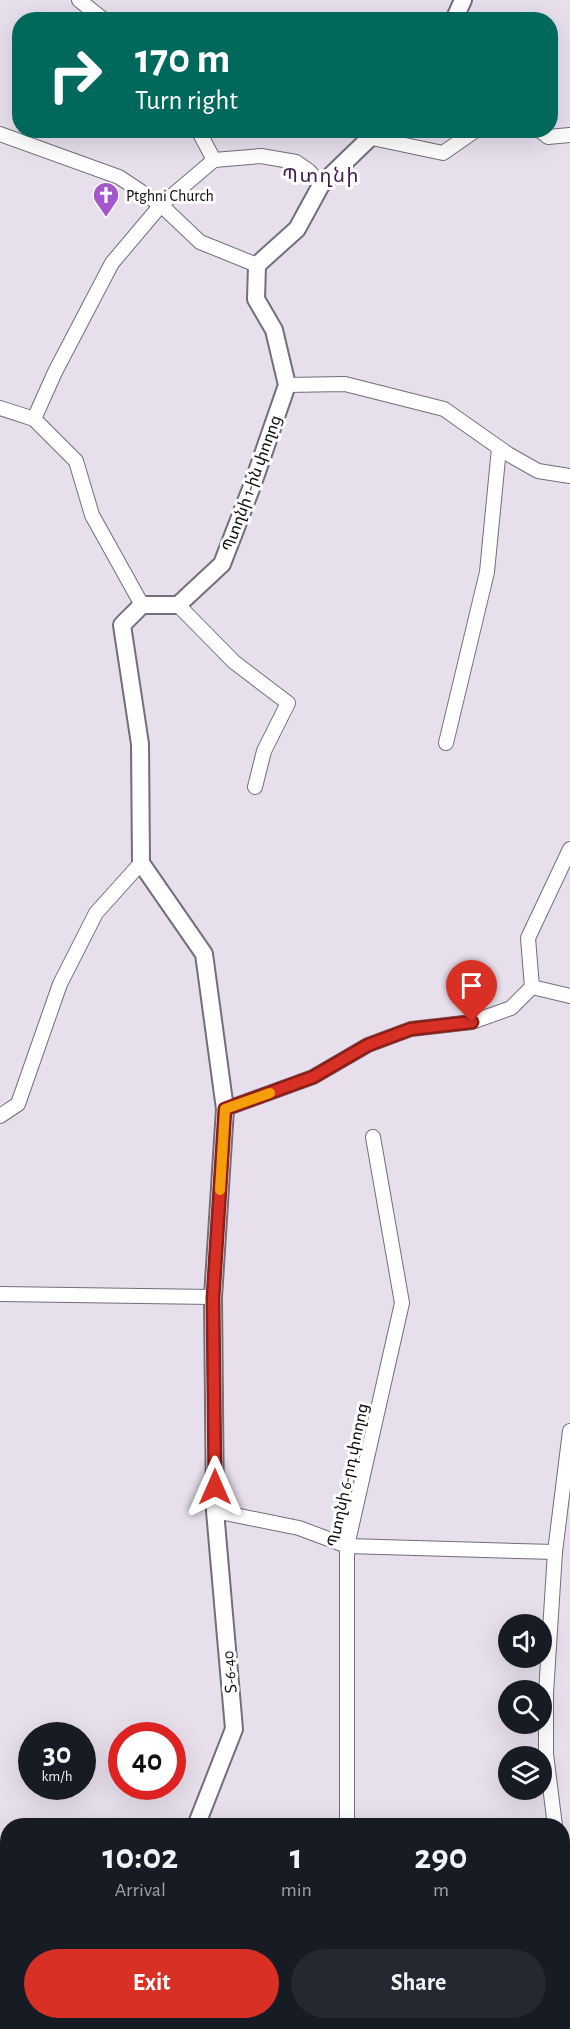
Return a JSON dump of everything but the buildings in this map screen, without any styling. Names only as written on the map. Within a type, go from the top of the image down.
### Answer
[{"type":"street","points":[[79,0],[94,12]]},
{"type":"street","points":[[0,134],[119,177],[161,205],[200,242],[257,265]]},
{"type":"street","points":[[202,138],[214,160]]},
{"type":"street","points":[[371,138],[321,185],[297,229],[257,265],[256,299],[274,330],[287,385],[345,384],[444,410],[538,471],[570,476]]},
{"type":"street","points":[[389,138],[443,153],[465,138]]},
{"type":"street","points":[[34,419],[55,372],[112,263],[161,205],[214,160],[261,156],[296,162],[309,171],[321,185]]},
{"type":"street","name":"Պտղնի 1-ին փողոց","points":[[178,605],[222,564],[287,385]]},
{"type":"street","points":[[0,408],[34,419],[76,461],[92,515],[142,605]]},
{"type":"street","points":[[446,743],[487,572],[500,448]]},
{"type":"street","points":[[0,1116],[18,1104],[60,984],[96,913],[141,862],[140,744],[122,625],[142,605],[178,605],[234,662],[288,704],[264,751],[255,787]]},
{"type":"street","points":[[225,1109],[313,1077],[368,1045],[411,1029],[472,1022],[511,1008],[532,987],[528,938],[570,849]]},
{"type":"street","name":"Տ-6-40","points":[[141,862],[204,954],[225,1109],[213,1298],[215,1511],[234,1729],[199,1818]]},
{"type":"street","points":[[532,987],[570,996]]},
{"type":"street","name":"Պտղնի 6-րդ փողոց","points":[[347,1818],[347,1546],[402,1303],[373,1137]]},
{"type":"street","points":[[0,1294],[213,1298]]},
{"type":"street","points":[[554,1818],[546,1754],[546,1693],[555,1552],[570,1431]]},
{"type":"street","points":[[215,1511],[299,1528],[347,1546],[555,1552]]},
{"type":"slow traffic","points":[[220,1190],[225,1109],[270,1093]]},
{"type":"place","name":"Ptghni Church","points":[[106,218]]},
{"type":"district","name":"Պտղնի","points":[[321,175]]},
{"type":"route","points":[[215,1487],[213,1298],[225,1109],[313,1077],[368,1045],[411,1029],[472,1022]]}]
